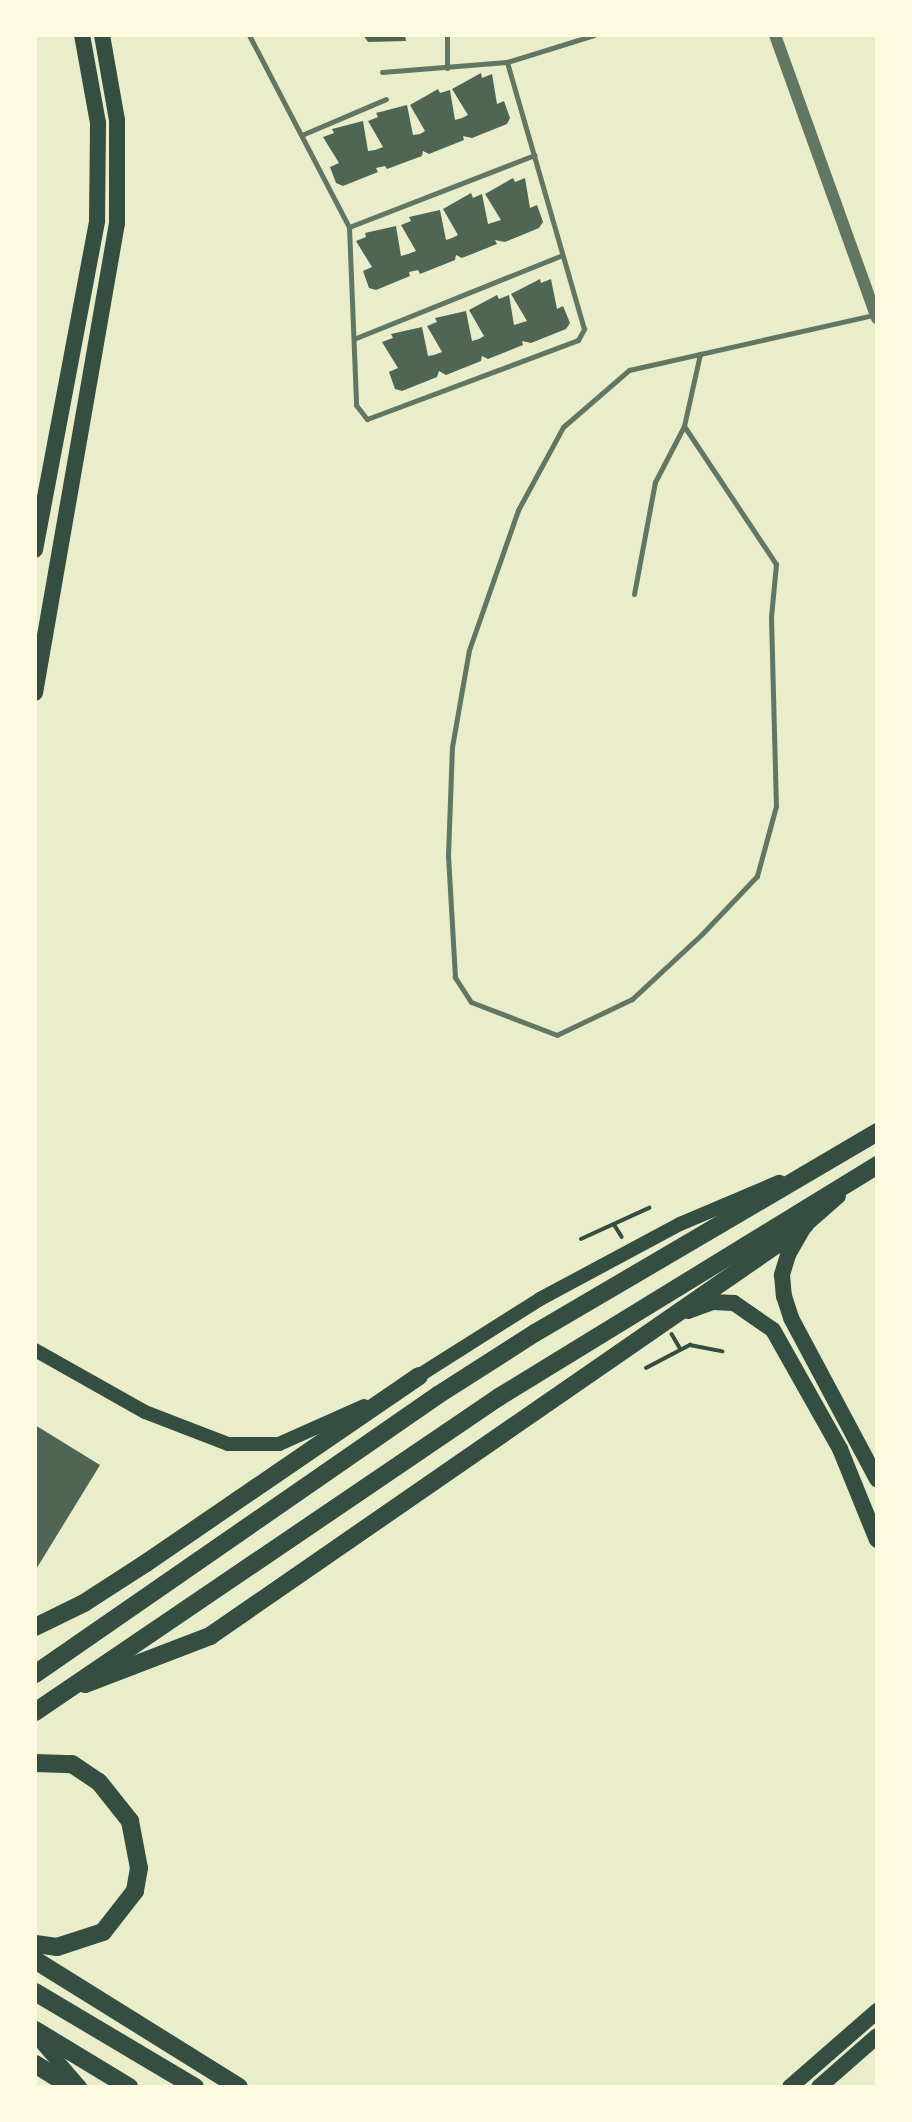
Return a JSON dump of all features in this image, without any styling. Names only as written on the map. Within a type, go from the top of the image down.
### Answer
[{"type":"highway","points":[[35,1674],[536,1333],[877,1132]]},
{"type":"highway","points":[[35,1712],[553,1362],[877,1166]]},
{"type":"highway","points":[[35,1698],[156,1660],[210,1636],[295,1581],[805,1225]]},
{"type":"highway","points":[[35,1627],[84,1603],[146,1563],[419,1376]]},
{"type":"highway","points":[[35,1763],[72,1764],[99,1782],[130,1821],[139,1868],[135,1891],[122,1913],[103,1932],[57,1947],[35,1944]]},
{"type":"highway","points":[[35,1960],[239,2087]]},
{"type":"highway","points":[[35,1992],[195,2087]]},
{"type":"highway","points":[[35,2032],[129,2087]]},
{"type":"highway","points":[[35,2064],[72,2087]]},
{"type":"main road","points":[[35,550],[97,221],[97,123],[82,35]]},
{"type":"main road","points":[[35,693],[117,223],[117,120],[102,35]]},
{"type":"main road","points":[[35,1350],[145,1412],[201,1435],[253,1447],[306,1435],[419,1376],[517,1311],[668,1230],[820,1165]]},
{"type":"main road","points":[[877,1166],[805,1225],[782,1275],[784,1296],[791,1318],[877,1479]]},
{"type":"main road","points":[[661,1325],[713,1302],[734,1303],[773,1329],[840,1449],[877,1540]]},
{"type":"main road","points":[[790,2087],[877,2011]]},
{"type":"main road","points":[[35,2032],[80,2087]]},
{"type":"main road","points":[[819,2087],[877,2036]]},
{"type":"street","points":[[775,35],[876,316]]},
{"type":"lane","points":[[249,35],[303,134],[349,227],[356,338],[356,405],[362,417],[375,420],[578,340],[584,329],[508,62]]},
{"type":"lane","points":[[447,35],[447,68]]},
{"type":"lane","points":[[382,72],[508,62],[594,35]]},
{"type":"lane","points":[[303,134],[386,99]]},
{"type":"lane","points":[[349,227],[535,155]]},
{"type":"lane","points":[[356,338],[562,256]]},
{"type":"lane","points":[[684,426],[776,564],[771,617],[776,806],[757,876],[702,934],[632,999],[557,1035],[471,1002],[455,977],[448,855],[452,747],[469,650],[518,510],[563,427],[629,370],[876,316]]},
{"type":"lane","points":[[634,594],[656,482],[684,426],[700,354]]},
{"type":"path","points":[[581,1239],[649,1208]]},
{"type":"path","points":[[646,1368],[690,1345],[722,1351]]},
{"type":"building","points":[[363,35],[405,35],[406,41],[368,42]]},
{"type":"building","points":[[481,73],[482,78],[492,74],[497,104],[504,101],[510,118],[507,124],[472,138],[463,136],[464,140],[429,154],[423,151],[422,156],[387,169],[385,166],[376,168],[378,172],[343,186],[336,183],[330,167],[339,163],[323,137],[334,133],[332,129],[363,121],[368,151],[375,150],[383,147],[368,121],[378,117],[376,113],[407,105],[413,135],[420,134],[425,131],[410,105],[438,89],[440,93],[450,90],[455,120],[462,118],[468,115],[452,89]]},
{"type":"building","points":[[513,178],[515,182],[525,178],[530,208],[537,205],[543,222],[539,228],[505,242],[495,240],[497,244],[462,258],[456,255],[455,260],[420,274],[418,270],[409,272],[410,276],[376,290],[369,288],[363,271],[372,267],[356,241],[366,237],[365,233],[396,226],[401,256],[408,254],[416,251],[401,225],[411,221],[409,217],[440,210],[446,240],[452,238],[458,235],[443,209],[471,193],[473,198],[482,194],[488,224],[501,220],[485,194]]},
{"type":"building","points":[[540,279],[541,283],[551,279],[557,309],[563,306],[570,323],[566,329],[531,343],[522,341],[523,345],[488,359],[482,356],[481,361],[446,375],[439,371],[437,377],[402,391],[395,389],[389,372],[398,368],[382,342],[393,338],[391,334],[422,327],[428,356],[434,355],[442,352],[427,326],[437,322],[435,318],[466,311],[472,341],[479,339],[484,336],[469,310],[497,295],[499,299],[509,295],[514,325],[527,321],[511,294]]},
{"type":"building","points":[[35,1425],[100,1465],[35,1571]]}]
